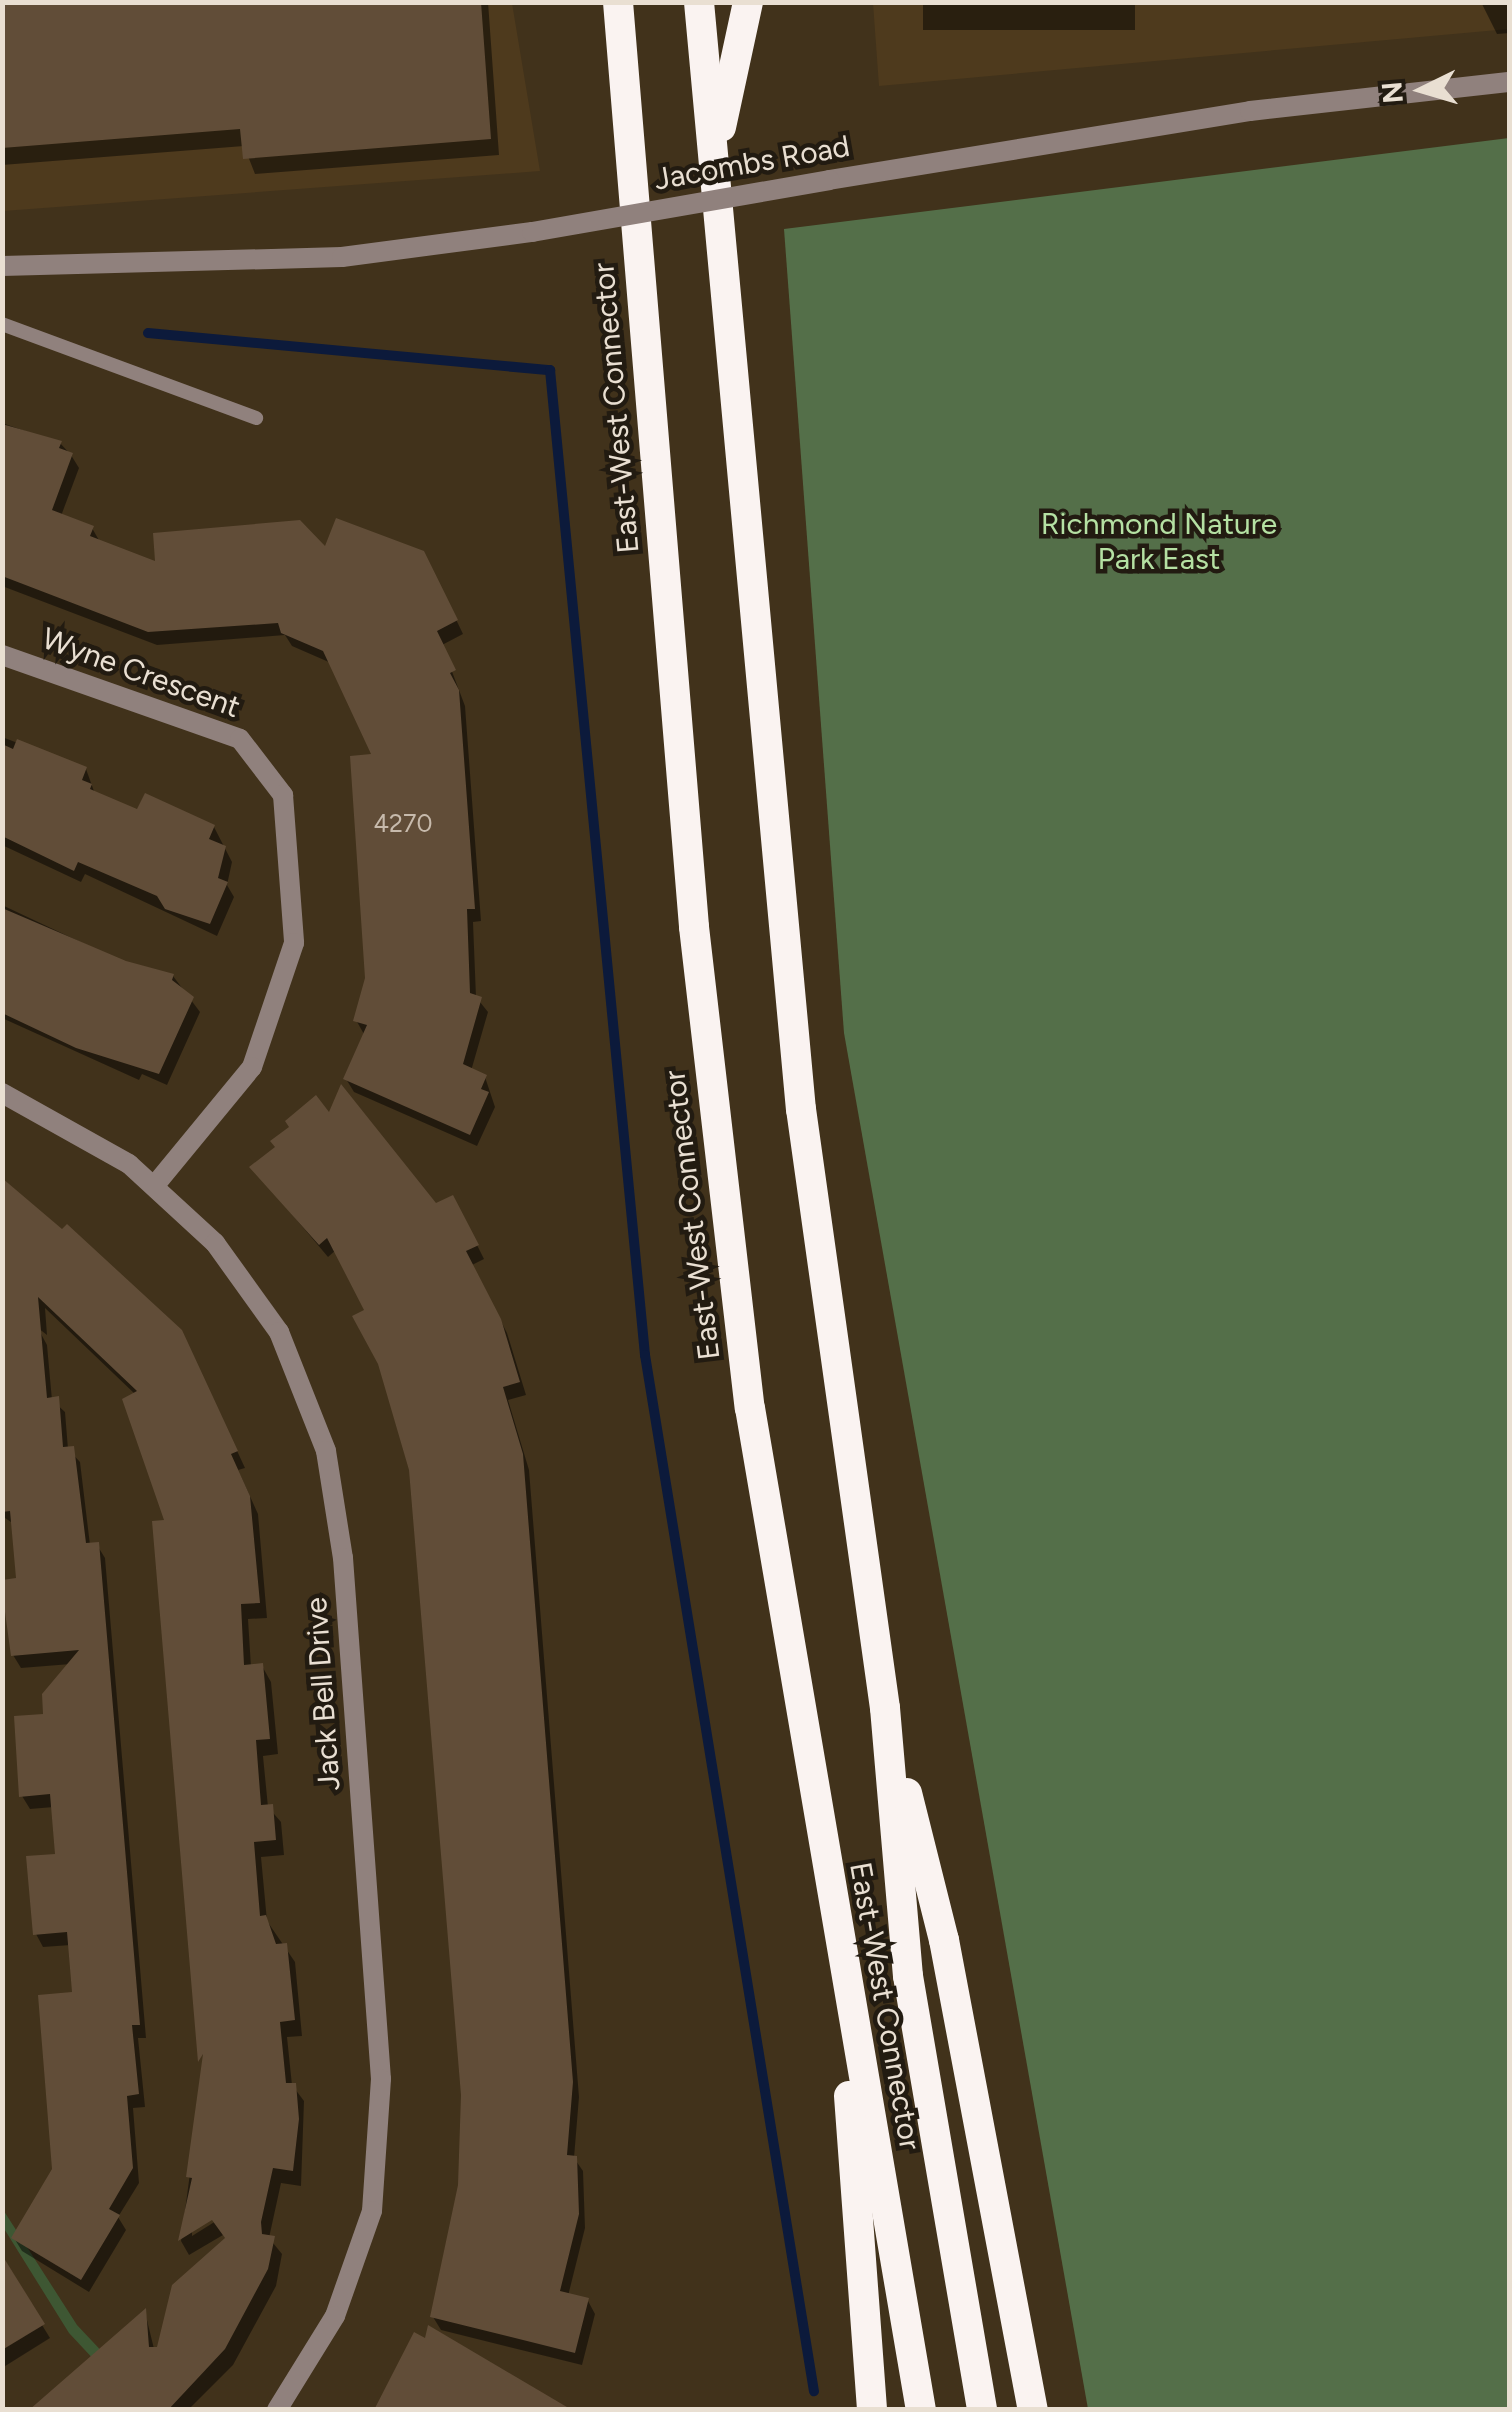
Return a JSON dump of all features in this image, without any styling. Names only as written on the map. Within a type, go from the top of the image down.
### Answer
[{"type":"highway","name":"East-West Connector","points":[[699,2],[801,1109],[886,1708],[908,1976],[982,2410]]},
{"type":"highway","points":[[716,155],[748,2]]},
{"type":"highway","name":"East-West Connector","points":[[617,10],[705,1024],[750,1408],[848,2003],[921,2410]]},
{"type":"highway","points":[[886,1708],[944,1940],[1032,2410]]},
{"type":"highway","points":[[848,2003],[850,2132],[872,2410]]},
{"type":"street","name":"Jacombs Road","points":[[2,266],[323,258],[532,232],[1250,111],[1510,82]]},
{"type":"street","name":"Wyne Crescent","points":[[2,655],[240,738],[283,794],[294,943],[252,1067],[156,1184]]},
{"type":"street","name":"Jack Bell Drive","points":[[2,1092],[74,1129],[156,1184],[214,1243],[280,1332],[326,1451],[342,1558],[381,2079],[372,2211],[335,2316],[277,2410]]},
{"type":"lane","points":[[2,324],[256,418]]},
{"type":"shaded area","points":[[1509,2],[1509,29],[879,86],[873,3]]},
{"type":"shaded area","points":[[3,3],[512,3],[540,171],[3,211]]},
{"type":"green space","name":"Richmond Nature Park East","points":[[1509,138],[1509,2409],[1088,2409],[844,1033],[784,229]]},
{"type":"green space","points":[[2,2208],[77,2325],[156,2409],[140,2409],[69,2333],[3,2227]]},
{"type":"building","points":[[2,2],[481,2],[491,139],[243,159],[240,129],[2,148]]},
{"type":"building","points":[[2,424],[62,441],[59,448],[73,453],[52,510],[94,526],[90,536],[155,561],[153,533],[300,520],[325,546],[336,518],[424,551],[458,620],[437,631],[456,670],[450,673],[459,690],[475,909],[467,909],[470,993],[482,997],[463,1064],[487,1075],[481,1089],[489,1092],[470,1135],[343,1079],[367,1025],[353,1021],[365,978],[350,756],[371,754],[323,651],[281,633],[278,623],[148,632],[2,576]]},
{"type":"building","points":[[17,739],[87,767],[82,780],[92,784],[90,789],[137,809],[145,793],[215,825],[209,839],[226,846],[218,878],[228,882],[210,924],[165,909],[157,896],[78,862],[74,871],[2,836],[2,744],[13,749]]},
{"type":"building","points":[[2,908],[126,961],[174,974],[172,980],[194,997],[159,1074],[76,1048],[2,1013]]},
{"type":"building","points":[[341,1084],[436,1203],[453,1195],[479,1245],[466,1251],[501,1319],[520,1382],[503,1387],[523,1454],[573,2082],[567,2155],[577,2156],[579,2214],[560,2291],[589,2298],[575,2353],[430,2317],[458,2185],[461,2095],[409,1470],[378,1364],[352,1316],[364,1310],[327,1238],[319,1245],[249,1167],[275,1147],[270,1141],[289,1127],[285,1121],[316,1095],[329,1112]]},
{"type":"building","points":[[2,1178],[62,1229],[67,1224],[182,1330],[238,1451],[231,1454],[250,1496],[260,1603],[241,1604],[244,1665],[263,1663],[270,1739],[256,1740],[261,1805],[273,1804],[276,1840],[254,1842],[260,1916],[266,1915],[276,1944],[287,1943],[295,2020],[280,2022],[286,2083],[296,2083],[299,2119],[293,2171],[273,2168],[261,2222],[262,2234],[275,2236],[268,2269],[225,2349],[168,2410],[29,2410],[146,2308],[149,2347],[157,2347],[172,2285],[225,2238],[212,2220],[178,2241],[192,2178],[186,2177],[203,2054],[198,2062],[152,1521],[164,1520],[122,1399],[137,1391],[38,1297],[47,1398],[59,1396],[63,1447],[74,1446],[86,1543],[99,1542],[140,2025],[132,2025],[139,2094],[127,2096],[133,2168],[109,2209],[120,2215],[81,2280],[11,2238],[52,2169],[38,1995],[72,1992],[67,1932],[33,1935],[26,1856],[55,1854],[50,1794],[19,1797],[14,1716],[43,1714],[42,1694],[79,1650],[11,1656],[2,1590],[2,1580],[16,1578],[10,1511],[2,1512]]},
{"type":"building","points":[[2,2255],[45,2324],[2,2350]]},
{"type":"building","points":[[428,2325],[572,2410],[374,2410],[414,2332],[425,2338]]},
{"type":"waterway","points":[[148,333],[550,370],[645,1355],[814,2391]]}]
